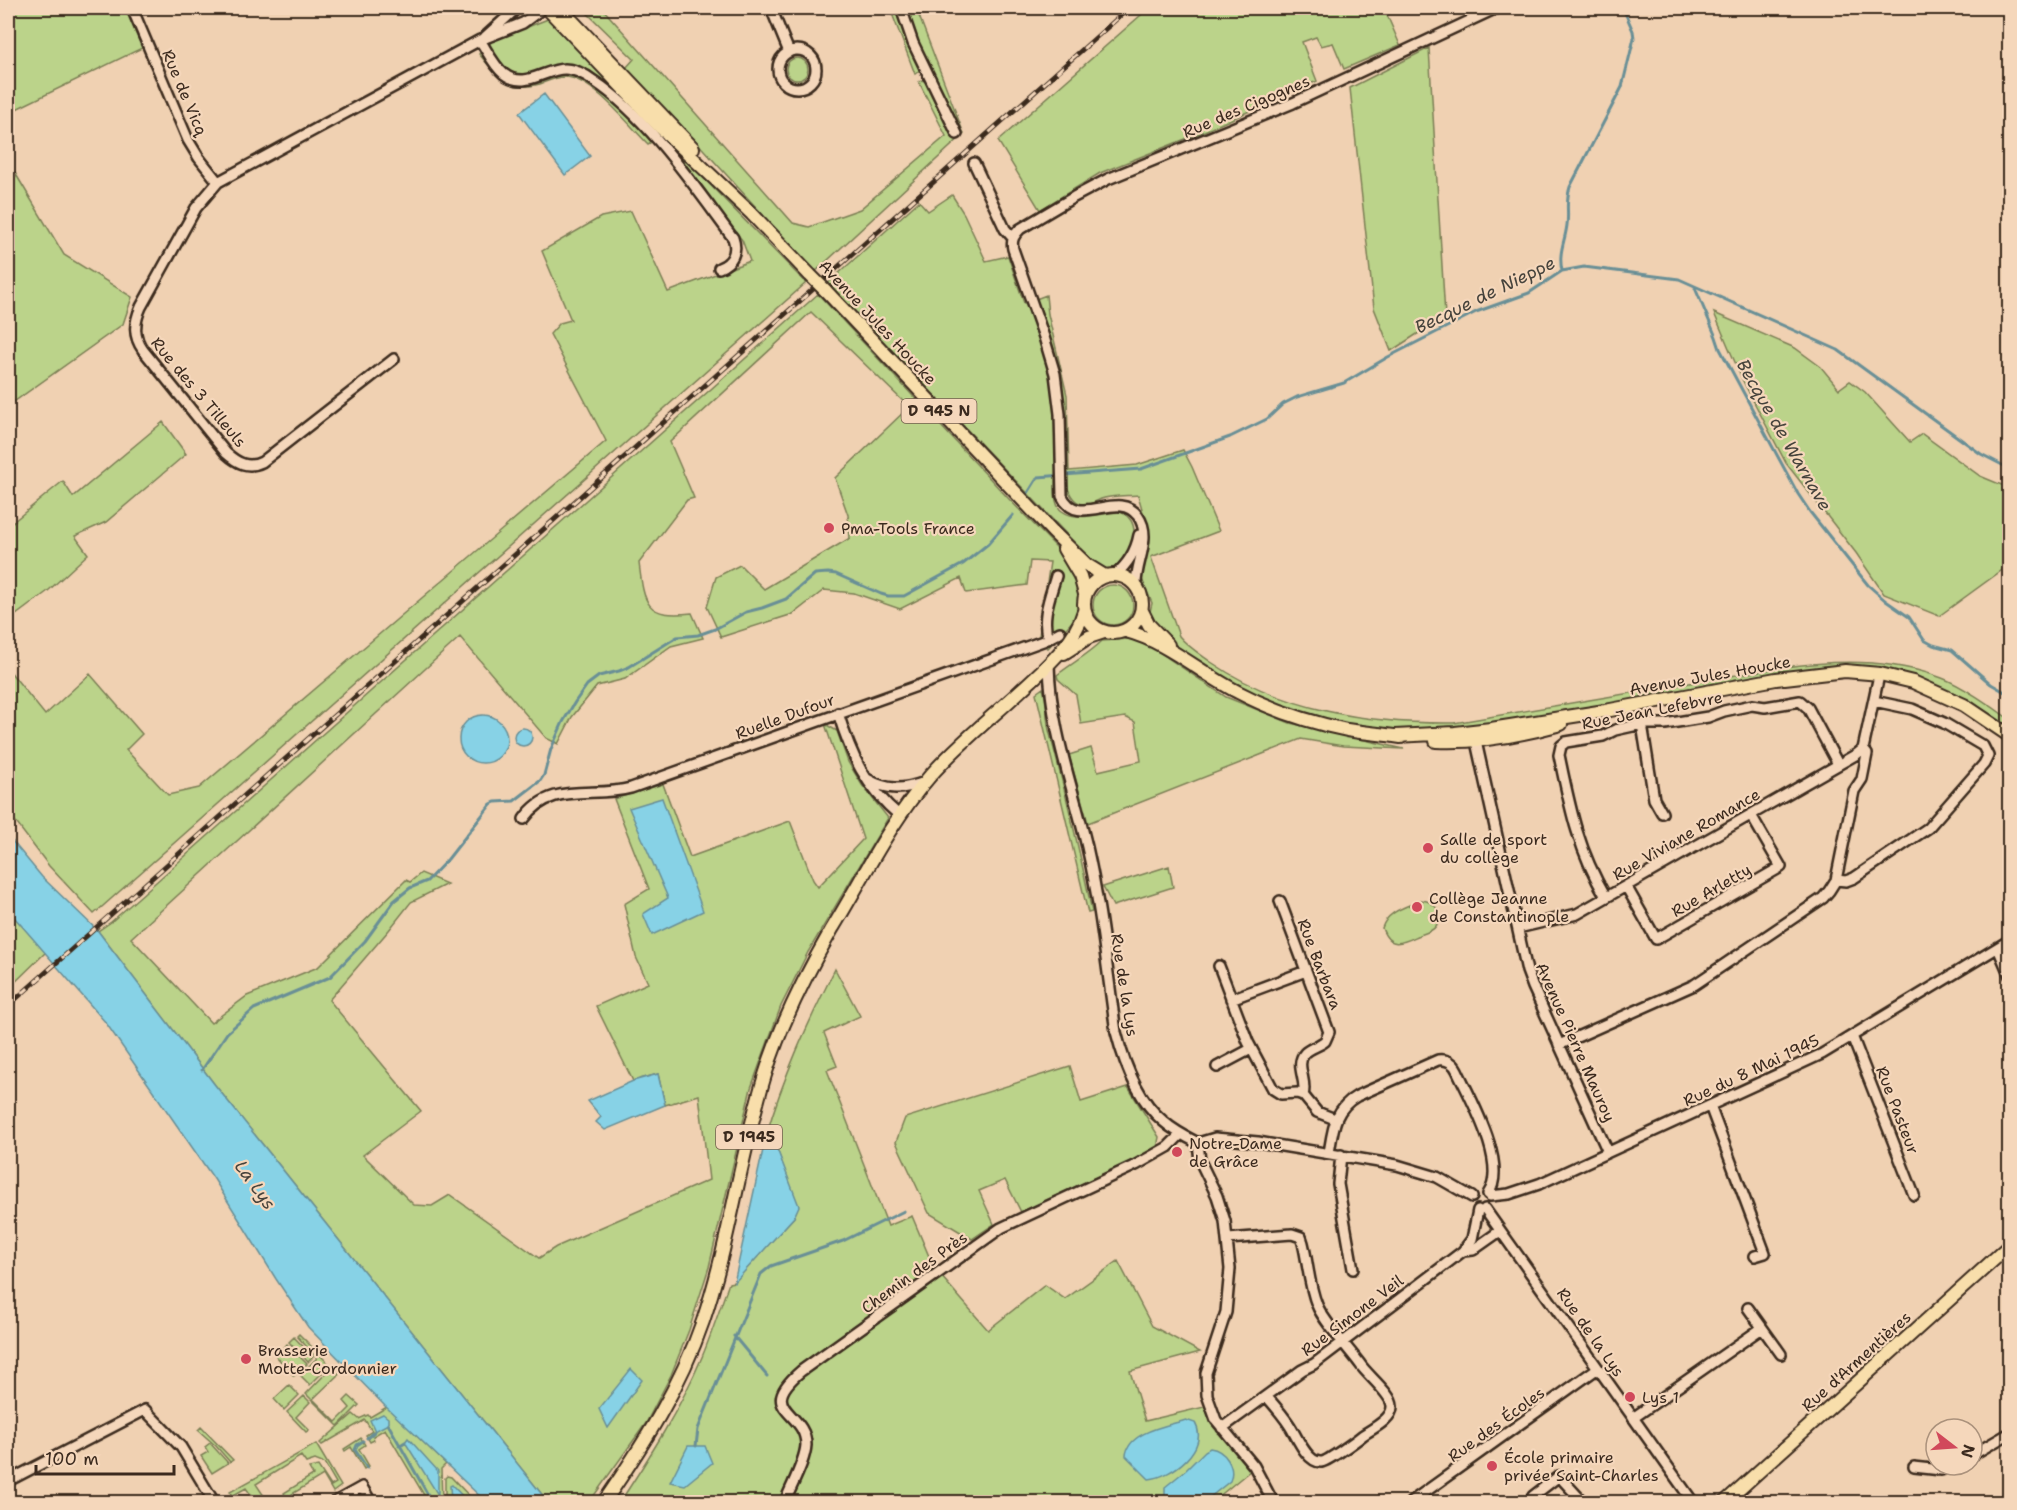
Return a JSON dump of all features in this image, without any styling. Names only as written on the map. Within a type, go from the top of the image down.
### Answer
[{"type":"main road","name":"Avenue Jules Houcke","points":[[545,8],[661,128],[752,214],[1053,532],[1087,566],[1110,575]]},
{"type":"main road","name":"Avenue Jules Houcke","points":[[560,8],[723,180],[752,214]]},
{"type":"main road","name":"Avenue Jules Houcke","points":[[1053,532],[1080,576],[1085,594]]},
{"type":"main road","points":[[1110,575],[1125,577],[1136,586],[1142,598],[1142,611],[1135,624],[1114,634],[1092,626],[1084,611],[1085,594],[1093,583],[1110,575]]},
{"type":"main road","name":"D 1945","points":[[1049,664],[1076,631],[1084,611]]},
{"type":"main road","name":"Avenue Jules Houcke","points":[[1142,611],[1149,625],[1175,653]]},
{"type":"main road","name":"Avenue Jules Houcke","points":[[1126,630],[1145,637],[1230,688],[1277,710],[1336,728],[1395,736],[1475,736],[1776,679],[1845,671],[1872,673],[1906,680],[1974,711],[2010,736]]},
{"type":"main road","name":"D 1945","points":[[604,1503],[651,1432],[675,1390],[702,1323],[717,1274],[761,1088],[780,1030],[810,967],[900,816],[925,782],[948,757],[1049,664],[1089,637],[1104,632]]},
{"type":"main road","name":"Avenue Jules Houcke","points":[[1822,674],[1924,688]]},
{"type":"main road","name":"Rue d'Armentières","points":[[1725,1503],[2010,1245]]},
{"type":"street","name":"Rue de Vicq","points":[[132,8],[189,140],[199,158],[218,182]]},
{"type":"street","name":"Rue des 3 Tilleuls","points":[[480,40],[517,8]]},
{"type":"street","name":"Rue des 3 Tilleuls","points":[[394,359],[259,463],[252,465],[244,464],[226,453],[143,350],[137,340],[135,328],[141,307],[196,208],[218,182],[480,40],[524,23],[545,8]]},
{"type":"street","points":[[771,8],[789,52]]},
{"type":"street","points":[[901,8],[913,43],[957,134]]},
{"type":"street","name":"Rue des Cigognes","points":[[1013,238],[1020,229],[1096,185],[1282,108],[1497,8]]},
{"type":"street","points":[[480,40],[498,68],[510,78],[529,80],[558,70],[573,70],[601,86],[632,113],[684,172],[733,238],[735,249],[732,258],[719,268]]},
{"type":"street","points":[[799,50],[806,52],[814,63],[814,76],[804,86],[790,86],[779,76],[779,62],[789,52],[799,50]]},
{"type":"street","points":[[974,164],[1005,229],[1013,238],[1013,249],[1055,374],[1060,405],[1061,492],[1064,501],[1074,509],[1087,511],[1111,505],[1121,506],[1134,512],[1141,523],[1143,543],[1136,586]]},
{"type":"street","points":[[1110,575],[1132,555],[1138,543],[1141,523]]},
{"type":"street","points":[[1048,639],[1045,617],[1056,576]]},
{"type":"street","name":"Ruelle Dufour","points":[[524,819],[536,805],[552,797],[571,793],[624,790],[1048,639],[1060,632]]},
{"type":"street","name":"Rue de la Lys","points":[[1049,664],[1049,682],[1057,731],[1090,860],[1118,1040],[1129,1071],[1145,1100],[1158,1117],[1198,1143]]},
{"type":"street","points":[[1559,1045],[1694,985],[1823,898],[1836,880],[1854,791],[1862,779],[1867,761],[1867,754],[1863,749],[1878,680]]},
{"type":"street","name":"Rue Jean Lefebvre","points":[[1606,897],[1580,844],[1559,752],[1561,746],[1566,742],[1603,736],[1616,730],[1642,724],[1665,724],[1708,717],[1752,705],[1765,707],[1800,701],[1808,708],[1838,764]]},
{"type":"street","points":[[1836,880],[1846,881],[1854,878],[1928,828],[1986,762],[1988,756],[1983,746],[1944,723],[1912,709],[1874,701]]},
{"type":"street","points":[[837,713],[854,759],[865,777],[874,791],[900,816]]},
{"type":"street","points":[[1642,724],[1654,799],[1662,813]]},
{"type":"street","name":"Avenue Pierre Mauroy","points":[[1475,736],[1531,982],[1608,1152]]},
{"type":"street","name":"Rue Viviane Romance","points":[[1518,928],[1575,915],[1863,749]]},
{"type":"street","points":[[865,777],[884,787],[896,789],[925,782]]},
{"type":"street","name":"Rue Arletty","points":[[1626,886],[1656,939],[1714,906],[1781,867],[1751,814]]},
{"type":"street","name":"Rue Barbara","points":[[1280,901],[1329,1032],[1325,1041],[1306,1052],[1301,1059],[1300,1066],[1305,1083],[1303,1095]]},
{"type":"street","name":"Rue du 8 Mai 1945","points":[[1489,1195],[1509,1194],[1533,1186],[1807,1062],[2010,940]]},
{"type":"street","points":[[1998,948],[2010,976]]},
{"type":"street","points":[[1219,966],[1251,1049],[1275,1091],[1281,1094],[1303,1095],[1317,1112],[1335,1119]]},
{"type":"street","points":[[1231,999],[1306,971]]},
{"type":"street","name":"Rue Pasteur","points":[[1852,1036],[1914,1195]]},
{"type":"street","points":[[1217,1067],[1251,1049]]},
{"type":"street","points":[[1329,1153],[1335,1119],[1343,1106],[1357,1096],[1438,1060],[1450,1062],[1457,1070],[1491,1146],[1493,1185],[1489,1195],[1490,1204],[1482,1210],[1473,1204],[1472,1197]]},
{"type":"street","points":[[1710,1106],[1765,1252],[1755,1256]]},
{"type":"street","name":"Chemin des Près","points":[[785,1503],[806,1443],[802,1430],[786,1411],[782,1402],[781,1394],[787,1383],[806,1367],[1001,1228],[1136,1165],[1172,1144],[1181,1134]]},
{"type":"street","points":[[1273,1503],[1254,1466],[1222,1428],[1209,1406],[1206,1377],[1228,1305],[1230,1269],[1228,1239],[1220,1204],[1200,1161],[1198,1143],[1220,1138],[1396,1165],[1437,1177],[1472,1197]]},
{"type":"street","points":[[1341,1155],[1338,1184],[1353,1269]]},
{"type":"street","points":[[1472,1197],[1479,1191],[1489,1195]]},
{"type":"street","name":"Rue de la Lys","points":[[1482,1210],[1500,1231],[1693,1503]]},
{"type":"street","name":"Rue Simone Veil","points":[[1222,1428],[1388,1309],[1403,1295],[1463,1251],[1472,1239],[1482,1210]]},
{"type":"street","points":[[1463,1251],[1473,1250],[1500,1231]]},
{"type":"street","points":[[1228,1239],[1292,1234],[1301,1237],[1316,1304],[1392,1405],[1388,1416],[1353,1443],[1325,1461],[1315,1461],[1267,1397]]},
{"type":"street","points":[[1748,1308],[1781,1354]]},
{"type":"street","points":[[1634,1418],[1762,1328]]},
{"type":"street","name":"Rue des Écoles","points":[[1411,1503],[1598,1368]]},
{"type":"street","points":[[8,1481],[145,1410],[181,1447],[214,1503]]},
{"type":"street","points":[[1984,1448],[2010,1432]]},
{"type":"street","points":[[1914,1467],[1924,1468]]},
{"type":"street","points":[[1533,1503],[1533,1496],[1559,1476],[1583,1503]]},
{"type":"street","points":[[335,1503],[362,1487],[371,1503]]},
{"type":"green space","points":[[8,8],[125,8],[142,48],[8,113]]},
{"type":"green space","points":[[582,8],[602,8],[793,223],[809,227],[860,209],[946,136],[919,82],[922,80],[926,82],[955,137],[914,39],[905,8],[916,8],[964,134],[815,272],[626,68],[634,59]]},
{"type":"green space","points":[[893,8],[898,8],[905,34],[921,69],[915,74],[893,16]]},
{"type":"green space","points":[[1149,8],[1384,8],[1400,45],[1344,69],[1333,43],[1321,46],[1316,37],[1302,42],[1317,81],[1198,134],[1100,173],[1040,210],[998,141]]},
{"type":"green space","points":[[548,19],[806,283],[94,914],[49,866],[8,812],[8,669],[45,715],[90,674],[142,734],[126,750],[168,795],[199,788],[606,441],[550,334],[560,323],[571,320],[542,251],[601,217],[631,211],[668,292],[750,261],[742,240],[660,137],[648,144],[610,104],[577,80],[564,77],[529,86],[511,84],[498,76],[479,54],[492,41]]},
{"type":"green space","points":[[1429,48],[1445,316],[1391,351],[1374,308],[1350,88]]},
{"type":"green space","points":[[797,58],[805,61],[808,69],[805,77],[797,80],[789,77],[786,69],[789,61]]},
{"type":"green space","points":[[8,161],[64,255],[132,297],[123,324],[8,406]]},
{"type":"green space","points":[[952,195],[964,214],[986,261],[1008,256],[1024,303],[1028,302],[1046,359],[1054,394],[1056,410],[1055,494],[1058,507],[1068,514],[1083,517],[1121,512],[1132,524],[1134,532],[1131,548],[1116,568],[1105,569],[1091,560],[828,283],[919,201],[928,211]]},
{"type":"green space","points":[[818,294],[1059,550],[1080,584],[1078,615],[1048,648],[1039,636],[1050,562],[1030,561],[1027,585],[966,593],[961,578],[900,609],[854,593],[824,590],[793,614],[721,637],[707,607],[716,577],[740,565],[764,589],[850,538],[848,515],[835,478],[909,407],[811,312],[670,442],[694,498],[687,500],[639,563],[643,589],[650,606],[656,610],[677,614],[692,613],[703,638],[671,646],[625,679],[597,686],[572,717],[558,744],[546,738],[460,637],[131,938],[211,1023],[247,996],[318,967],[406,880],[410,882],[421,873],[447,884],[411,902],[329,1000],[421,1111],[363,1155],[414,1205],[432,1206],[450,1195],[539,1258],[556,1247],[709,1180],[699,1095],[665,1105],[658,1074],[633,1081],[596,1006],[648,983],[636,957],[624,904],[649,889],[614,799],[663,784],[690,857],[790,821],[813,880],[818,887],[863,839],[825,724],[837,731],[848,762],[862,785],[888,818],[808,952],[781,1006],[751,1088],[709,1267],[689,1330],[671,1375],[646,1423],[593,1497],[588,1502],[548,1502],[215,1085],[98,931],[111,922]]},
{"type":"green space","points":[[1046,295],[1048,314],[1067,395],[1069,471],[1137,465],[1183,450],[1219,531],[1151,557],[1179,636],[1211,662],[1267,692],[1297,703],[1359,717],[1390,721],[1454,723],[1778,668],[1819,663],[1861,662],[1902,667],[1950,681],[2009,719],[2009,728],[1965,699],[1935,686],[1885,672],[1844,666],[1789,671],[1509,724],[1446,730],[1378,728],[1344,723],[1311,715],[1248,691],[1180,648],[1149,616],[1152,603],[1142,579],[1148,530],[1138,495],[1110,497],[1085,504],[1079,503],[1069,491],[1064,461],[1065,434],[1062,399],[1052,348],[1036,299]]},
{"type":"green space","points":[[1714,313],[1795,348],[1821,367],[1839,389],[1850,381],[1865,392],[1910,442],[1922,434],[1980,476],[2009,488],[2009,565],[1939,616],[1884,594],[1856,553],[1786,463],[1743,381]]},
{"type":"green space","points":[[163,422],[186,454],[106,522],[75,536],[88,554],[48,591],[8,621],[8,526],[63,481],[73,497]]},
{"type":"green space","points":[[1113,585],[1127,591],[1133,605],[1127,619],[1113,625],[1099,619],[1093,605],[1099,591]]},
{"type":"green space","points":[[1128,639],[1144,642],[1226,697],[1290,723],[1404,749],[1343,746],[1301,739],[1088,823],[1069,755],[1091,748],[1098,771],[1141,761],[1135,722],[1125,717],[1081,724],[1076,695],[1058,679],[1057,675],[1102,641]]},
{"type":"green space","points":[[1043,688],[1049,730],[1092,912],[1088,913],[1036,693]]},
{"type":"green space","points":[[1169,866],[1173,887],[1113,906],[1103,887]]},
{"type":"green space","points":[[1421,900],[1434,905],[1439,912],[1439,921],[1435,928],[1403,942],[1389,940],[1382,928],[1388,917]]},
{"type":"green space","points":[[8,910],[46,952],[8,989]]},
{"type":"green space","points":[[835,969],[860,1016],[824,1033],[837,1066],[827,1070],[888,1226],[912,1216],[934,1268],[988,1330],[1045,1285],[1065,1299],[1118,1261],[1152,1326],[1200,1352],[1130,1371],[1145,1421],[1204,1407],[1214,1426],[1251,1470],[1212,1502],[620,1502],[684,1395],[706,1348],[729,1283],[734,1282],[794,1217],[798,1206],[772,1136],[766,1136],[797,1051]]},
{"type":"green space","points":[[1070,1066],[1081,1102],[1128,1087],[1159,1137],[1157,1148],[1021,1212],[1005,1180],[979,1191],[994,1224],[972,1239],[929,1213],[896,1142],[905,1118]]},
{"type":"green space","points":[[299,1334],[330,1365],[310,1385],[300,1375],[317,1358],[297,1336]]},
{"type":"green space","points":[[294,1337],[313,1357],[308,1362],[289,1342]]},
{"type":"green space","points":[[287,1344],[307,1364],[294,1376],[276,1356]]},
{"type":"green space","points":[[332,1367],[339,1374],[313,1399],[336,1422],[350,1408],[344,1401],[349,1396],[359,1405],[338,1426],[306,1394]]},
{"type":"green space","points":[[289,1385],[299,1395],[284,1410],[274,1399]]},
{"type":"green space","points":[[304,1396],[310,1402],[296,1417],[309,1430],[306,1432],[287,1412]]},
{"type":"green space","points":[[387,1407],[446,1464],[441,1469],[442,1502],[428,1502],[385,1429],[373,1436],[374,1440],[370,1442],[366,1435],[372,1431],[365,1420],[322,1445],[320,1443],[353,1414],[359,1419],[368,1415],[370,1417]]},
{"type":"green space","points":[[201,1427],[233,1460],[230,1462],[198,1430]]},
{"type":"green space","points":[[361,1438],[365,1445],[359,1449],[369,1466],[364,1469],[351,1447],[345,1451],[344,1449]]},
{"type":"green space","points":[[210,1443],[228,1463],[212,1473],[201,1456],[208,1452],[205,1447]]},
{"type":"green space","points":[[316,1444],[341,1486],[333,1492],[323,1475],[292,1494],[296,1502],[289,1502],[284,1493],[313,1475],[309,1468],[318,1466],[331,1486],[336,1483],[325,1464],[315,1460],[306,1463],[301,1456],[256,1484],[268,1502],[256,1502],[246,1488],[230,1497],[233,1502],[223,1500],[231,1494],[230,1492]]},
{"type":"green space","points":[[451,1477],[475,1502],[445,1502],[445,1478]]},
{"type":"green space","points":[[278,1496],[282,1502],[268,1502]]},
{"type":"water","points":[[544,94],[590,156],[565,175],[519,113]]},
{"type":"water","points":[[483,715],[500,722],[507,739],[500,756],[483,763],[466,756],[459,739],[466,722]]},
{"type":"water","points":[[523,728],[529,731],[532,737],[529,743],[523,746],[517,743],[514,737],[517,731]]},
{"type":"water","points":[[662,798],[703,911],[652,935],[643,914],[668,898],[629,808]]},
{"type":"water","name":"La Lys","points":[[8,836],[42,877],[98,931],[215,1085],[548,1502],[486,1502],[385,1406],[308,1327],[214,1179],[106,1023],[8,910]]},
{"type":"water","points":[[658,1074],[665,1105],[605,1130],[596,1122],[601,1117],[588,1101],[633,1081]]},
{"type":"water","points":[[766,1136],[772,1136],[799,1206],[794,1217],[734,1283]]},
{"type":"water","points":[[631,1369],[642,1380],[608,1428],[599,1409]]},
{"type":"water","points":[[383,1414],[388,1418],[388,1424],[375,1431],[370,1420]]},
{"type":"water","points":[[1186,1420],[1195,1423],[1198,1433],[1197,1442],[1186,1460],[1168,1473],[1149,1479],[1126,1456],[1128,1448],[1140,1436]]},
{"type":"water","points":[[408,1438],[438,1471],[438,1495],[405,1442]]},
{"type":"water","points":[[688,1446],[705,1446],[712,1463],[685,1485],[670,1482]]},
{"type":"water","points":[[1210,1448],[1220,1452],[1228,1460],[1232,1470],[1230,1481],[1204,1502],[1168,1502],[1165,1497],[1165,1487]]},
{"type":"water","points":[[452,1485],[468,1502],[451,1502],[450,1486]]},
{"type":"waterway","points":[[1562,271],[1561,253],[1567,225],[1570,187],[1622,87],[1634,38],[1623,8]]},
{"type":"waterway","name":"Becque de Nieppe","points":[[1028,493],[1038,477],[1141,469],[1230,437],[1267,419],[1283,404],[1297,397],[1344,383],[1388,357],[1476,312],[1529,293],[1562,271],[1584,267],[1679,279],[1838,350],[1981,454],[2010,469]]},
{"type":"waterway","name":"Becque de Warnave","points":[[1695,288],[1720,349],[1798,494],[1810,512],[1868,585],[1909,617],[1924,640],[1952,650],[1991,684],[2010,695]]},
{"type":"waterway","name":"Becque de Nieppe","points":[[202,1070],[227,1033],[254,1009],[330,977],[365,941],[394,901],[410,888],[427,881],[448,859],[491,804],[514,801],[540,781],[563,722],[587,685],[599,676],[629,667],[677,637],[698,635],[715,629],[746,612],[786,599],[815,574],[836,574],[881,594],[904,596],[963,564],[988,544],[1013,515]]},
{"type":"waterway","points":[[696,1446],[698,1429],[761,1274],[771,1266],[843,1241],[904,1211]]},
{"type":"waterway","points":[[734,1336],[767,1376]]},
{"type":"waterway","points":[[388,1424],[432,1502]]},
{"type":"waterway","points":[[367,1438],[375,1431]]},
{"type":"waterway","points":[[363,1441],[357,1445],[355,1450],[367,1468]]},
{"type":"waterway","points":[[399,1446],[405,1442]]},
{"type":"railway","points":[[8,1006],[1129,8]]},
{"type":"place","name":"Pma-Tools France","points":[[829,528]]},
{"type":"place","name":"Salle de sport du collège","points":[[1428,848]]},
{"type":"place","name":"Collège Jeanne de Constantinople","points":[[1417,907]]},
{"type":"place","name":"Notre-Dame de Grâce","points":[[1177,1152]]},
{"type":"place","name":"Brasserie Motte-Cordonnier","points":[[246,1359]]},
{"type":"place","name":"Lys 1","points":[[1630,1397]]},
{"type":"place","name":"École primaire privée Saint-Charles","points":[[1492,1466]]}]
